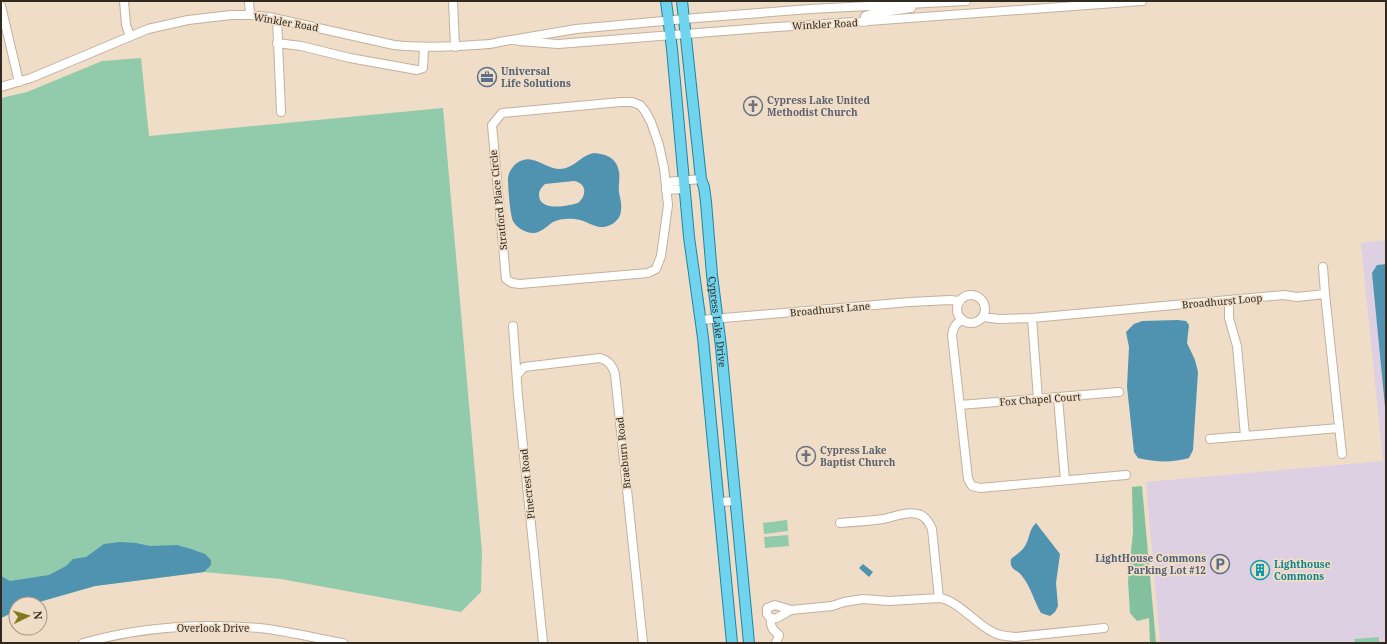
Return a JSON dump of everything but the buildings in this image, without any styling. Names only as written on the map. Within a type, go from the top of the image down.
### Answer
[{"type":"main road","name":"Cypress Lake Drive","points":[[666,1],[669,36],[672,49],[684,185],[719,502],[732,643]]},
{"type":"main road","name":"Cypress Lake Drive","points":[[682,1],[701,179],[704,187],[706,202],[749,643]]},
{"type":"street","points":[[124,1],[126,25],[130,36]]},
{"type":"street","points":[[250,1],[250,15]]},
{"type":"street","points":[[453,1],[455,47]]},
{"type":"street","points":[[955,1],[955,15]]},
{"type":"street","name":"Winkler Road","points":[[1,87],[19,82],[130,36],[167,24],[231,15],[250,15],[277,19],[394,45],[424,48],[491,44],[576,29],[668,20],[810,9],[966,1]]},
{"type":"street","name":"Winkler Road","points":[[508,40],[558,44],[1142,1]]},
{"type":"street","points":[[865,22],[865,16],[870,14],[908,9],[923,4]]},
{"type":"street","points":[[1,6],[19,82]]},
{"type":"street","points":[[277,19],[281,112]]},
{"type":"street","points":[[277,43],[301,46],[338,56],[417,70],[423,68],[424,48]]},
{"type":"street","name":"Stratford Place Circle","points":[[621,102],[640,104],[652,122],[659,145],[666,186],[668,205],[661,256],[656,269],[648,273],[520,284],[512,283],[506,279],[492,125],[502,114],[621,102]]},
{"type":"street","points":[[666,186],[684,185],[701,179]]},
{"type":"street","points":[[1323,267],[1342,454]]},
{"type":"street","name":"Broadhurst Loop","points":[[962,320],[970,324],[980,320],[983,317],[999,319],[1032,318],[1284,295],[1297,297],[1326,294]]},
{"type":"street","points":[[983,317],[985,308],[981,299],[968,296],[960,301],[957,311],[962,320],[955,325],[952,335],[968,479],[972,486],[980,488],[1126,475]]},
{"type":"street","points":[[1229,300],[1229,318],[1237,346],[1245,436]]},
{"type":"street","name":"Broadhurst Lane","points":[[700,320],[910,302],[960,301]]},
{"type":"street","points":[[1032,318],[1038,399]]},
{"type":"street","name":"Pinecrest Road","points":[[513,326],[543,643]]},
{"type":"street","name":"Braeburn Road","points":[[517,374],[524,367],[600,358],[608,360],[613,366],[616,374],[643,643]]},
{"type":"street","name":"Fox Chapel Court","points":[[960,405],[1119,392]]},
{"type":"street","points":[[1058,398],[1065,480]]},
{"type":"street","points":[[1210,439],[1339,428]]},
{"type":"street","points":[[719,502],[736,501]]},
{"type":"street","points":[[840,523],[884,519],[906,514],[922,515],[932,529],[939,598]]},
{"type":"street","points":[[771,619],[777,618],[791,610],[832,606],[844,602],[863,599],[889,601],[945,598],[982,627],[1002,636],[1015,637],[1104,628]]},
{"type":"street","points":[[776,643],[779,635],[773,630],[770,623],[771,619],[767,614],[767,608],[771,606],[780,606],[791,610]]},
{"type":"street","name":"Overlook Drive","points":[[84,643],[132,632],[204,626],[259,628],[343,643]]},
{"type":"shaded area","points":[[1386,240],[1386,643],[1160,643],[1146,482],[1383,461],[1361,243]]},
{"type":"green space","points":[[141,58],[149,136],[443,108],[482,552],[481,592],[461,612],[281,579],[204,572],[95,586],[48,599],[48,596],[8,596],[8,615],[1,618],[1,98],[27,92],[102,61]]},
{"type":"green space","points":[[1142,486],[1156,643],[1150,643],[1149,618],[1137,621],[1130,613],[1128,581],[1133,532],[1132,487]]},
{"type":"green space","points":[[787,520],[788,531],[764,534],[763,523]]},
{"type":"green space","points":[[788,535],[789,546],[765,548],[764,537]]},
{"type":"green space","points":[[1379,637],[1379,643],[1355,643],[1354,639]]},
{"type":"water","points":[[594,153],[606,155],[617,164],[619,171],[621,214],[614,223],[608,226],[600,227],[580,220],[563,219],[553,222],[536,233],[524,231],[516,225],[513,221],[511,213],[508,177],[512,168],[517,163],[528,159],[559,169],[569,167],[589,154]],"holes":[[[574,181],[578,182],[584,190],[583,197],[578,203],[561,206],[549,206],[540,200],[539,195],[545,184]]]},
{"type":"water","points":[[1386,264],[1386,417],[1372,273],[1377,265]]},
{"type":"water","points":[[1142,321],[1186,321],[1189,325],[1187,343],[1195,360],[1198,372],[1193,450],[1189,458],[1176,461],[1157,461],[1138,458],[1134,452],[1127,387],[1129,347],[1126,332],[1134,324]]},
{"type":"water","points":[[1036,523],[1060,554],[1056,583],[1058,606],[1055,612],[1050,616],[1041,613],[1025,580],[1011,565],[1011,559],[1025,546],[1032,528]]},
{"type":"water","points":[[120,542],[150,546],[177,545],[205,554],[211,560],[211,565],[204,572],[95,586],[48,599],[48,596],[8,596],[8,615],[1,618],[1,576],[10,581],[49,575],[66,566],[73,559],[86,557],[104,544]]},
{"type":"water","points":[[863,564],[873,572],[869,577],[859,568]]},
{"type":"place","name":"Universal Life Solutions","points":[[487,77]]},
{"type":"place","name":"Cypress Lake United Methodist Church","points":[[753,106]]},
{"type":"place","name":"Cypress Lake Baptist Church","points":[[806,456]]},
{"type":"place","name":"LightHouse Commons Parking Lot #12","points":[[1220,564]]},
{"type":"place","name":"Lighthouse Commons","points":[[1260,570]]}]
